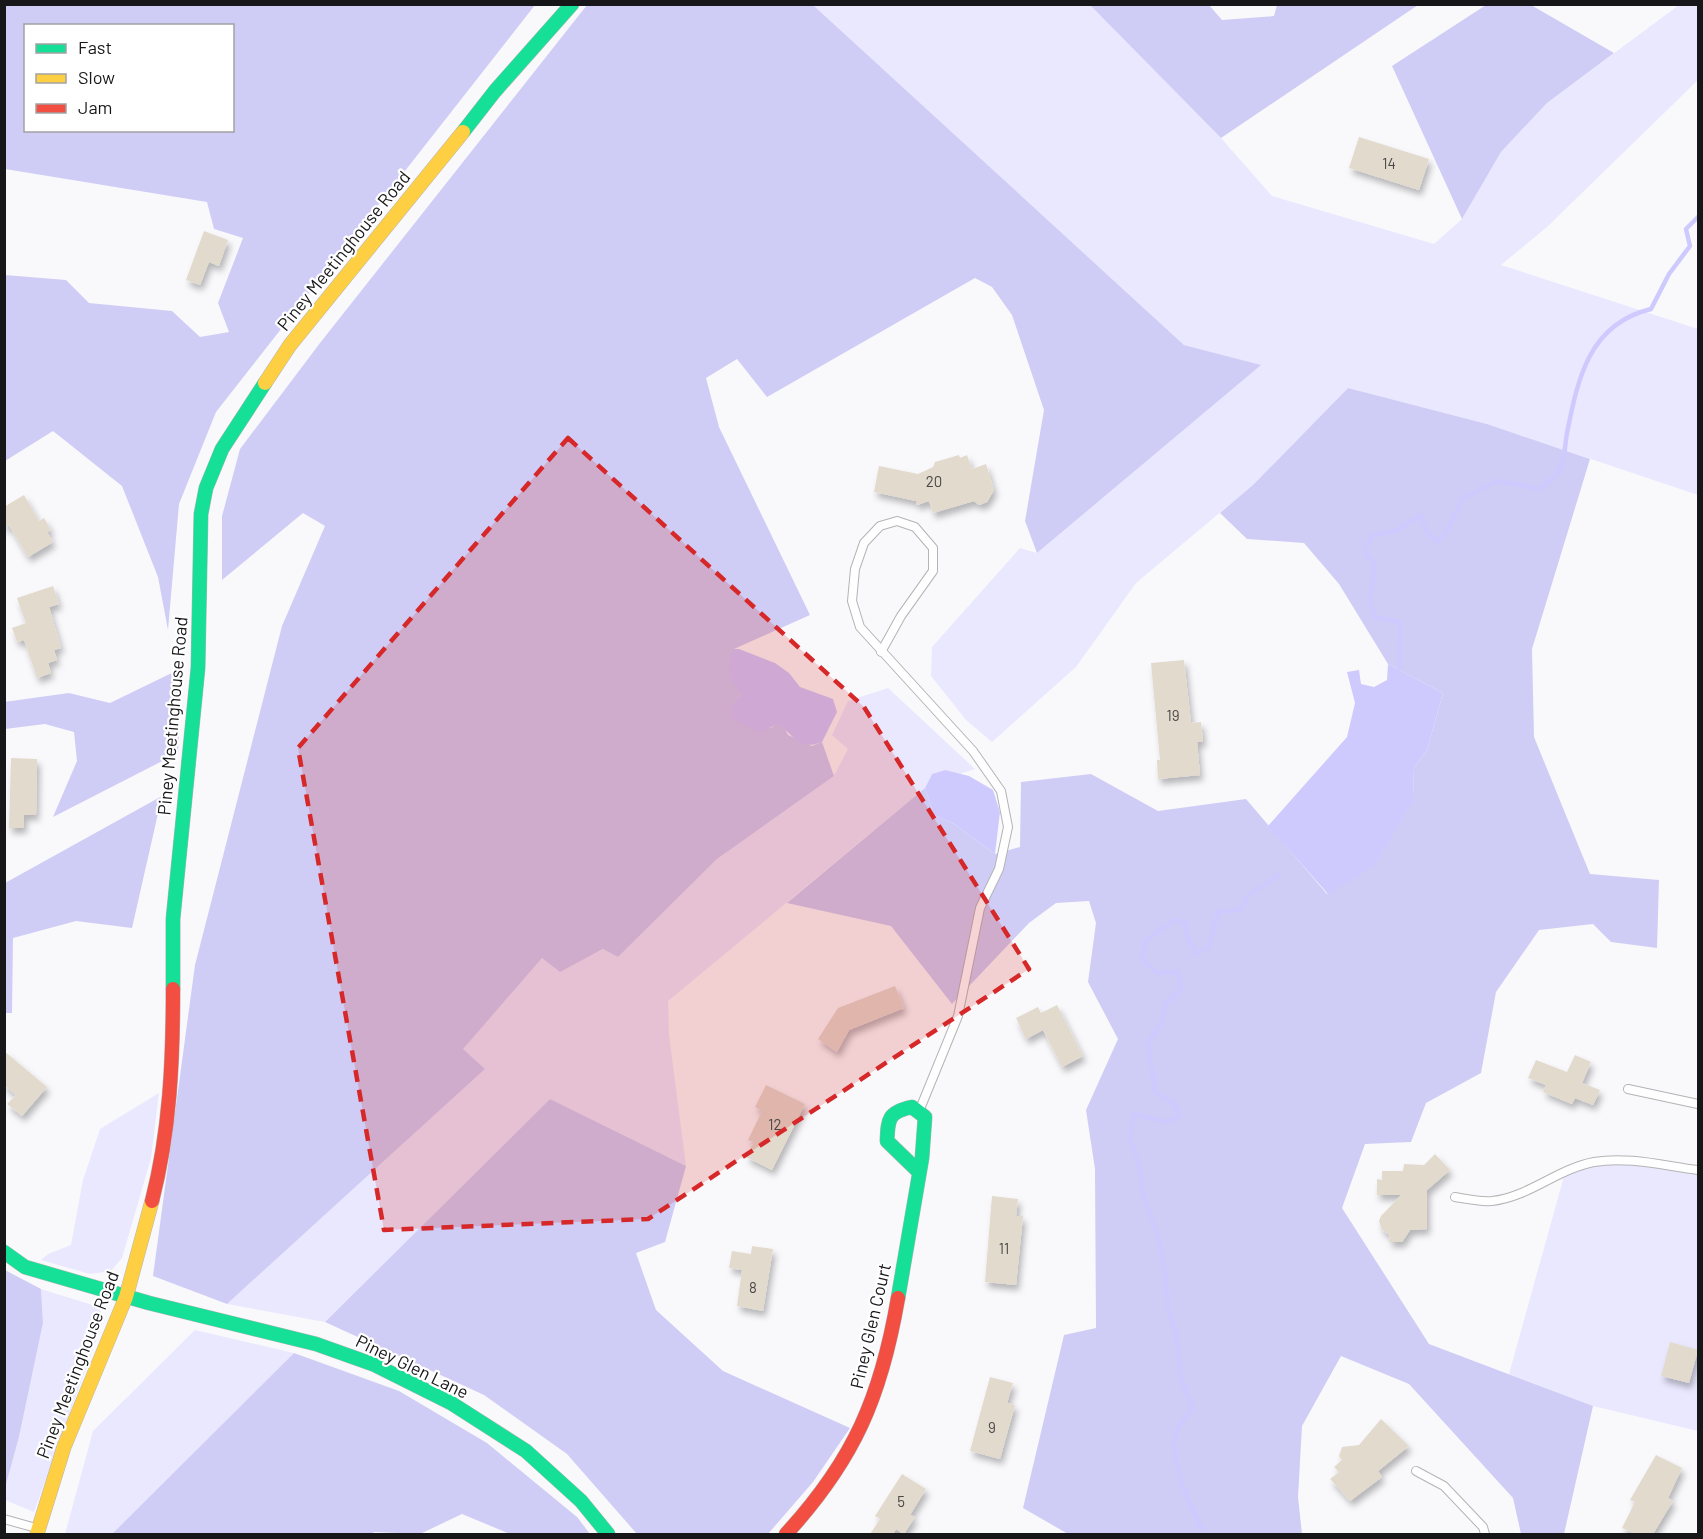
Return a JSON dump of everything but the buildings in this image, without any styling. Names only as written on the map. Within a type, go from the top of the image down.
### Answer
[{"type":"main road","name":"Piney Meetinghouse Road","points":[[38,1532],[64,1447],[126,1297],[153,1198],[167,1129],[173,1058],[173,919],[198,669],[201,514],[206,488],[222,449],[290,345],[359,258],[425,181],[495,91],[572,4]]},
{"type":"main road","points":[[919,1112],[912,1107],[897,1110],[888,1121],[887,1141],[919,1172]]},
{"type":"main road","name":"Piney Glen Court","points":[[786,1534],[819,1498],[860,1433],[881,1379],[896,1312],[919,1172],[926,1144],[925,1117],[919,1112]]},
{"type":"main road","name":"Piney Glen Lane","points":[[4,1252],[25,1268],[126,1297],[316,1344],[385,1370],[451,1403],[526,1451],[581,1501],[608,1534]]},
{"type":"lane","points":[[881,652],[901,616],[933,571],[933,548],[915,527],[897,521],[880,526],[864,543],[855,569],[852,601],[860,627],[881,652],[973,751],[1001,791],[1008,827],[999,869],[980,908],[958,1016],[919,1112]]},
{"type":"lane","points":[[1628,1089],[1698,1104]]},
{"type":"lane","points":[[1455,1197],[1490,1201],[1521,1194],[1566,1169],[1595,1162],[1624,1160],[1698,1170]]},
{"type":"lane","points":[[1416,1471],[1444,1486],[1483,1527],[1485,1534]]},
{"type":"lane","points":[[4,1519],[38,1532]]},
{"type":"highlighted area","points":[[568,438],[864,707],[1029,969],[648,1219],[384,1230],[298,748]]},
{"type":"shaded area","points":[[5,4],[535,5],[216,412],[179,504],[168,630],[158,577],[122,486],[53,431],[5,461],[5,275],[66,280],[89,303],[172,311],[200,337],[229,332],[218,303],[243,238],[214,229],[207,202],[5,169]]},
{"type":"shaded area","points":[[587,5],[813,5],[1184,345],[1261,365],[1037,553],[1025,521],[1044,410],[1012,315],[992,287],[975,278],[767,397],[737,359],[706,378],[719,427],[810,615],[734,649],[733,681],[742,693],[738,697],[771,728],[777,723],[784,727],[788,735],[812,746],[822,742],[834,776],[717,859],[618,957],[603,949],[560,972],[542,958],[463,1049],[485,1069],[227,1304],[153,1276],[195,965],[282,626],[325,526],[303,513],[222,580],[222,516],[240,449],[320,343]]},
{"type":"shaded area","points":[[813,5],[1090,5],[1221,138],[1272,196],[1434,244],[1462,219],[1501,152],[1547,103],[1679,5],[1698,5],[1698,80],[1547,227],[1501,265],[1698,329],[1698,495],[1487,424],[1348,388],[1254,484],[1136,583],[1076,667],[992,742],[966,720],[931,676],[932,647],[1020,548],[1037,553],[1260,365],[1184,345]]},
{"type":"shaded area","points":[[1090,5],[1209,5],[1222,20],[1274,16],[1277,5],[1418,5],[1221,138]]},
{"type":"shaded area","points":[[1486,5],[1531,5],[1614,53],[1547,103],[1501,152],[1462,219],[1392,66]]},
{"type":"shaded area","points":[[1348,388],[1487,424],[1590,459],[1532,649],[1534,737],[1590,874],[1659,880],[1657,948],[1611,942],[1593,924],[1539,930],[1496,992],[1481,1073],[1426,1103],[1411,1142],[1365,1144],[1342,1208],[1429,1344],[1593,1406],[1564,1534],[1521,1534],[1513,1498],[1409,1384],[1341,1356],[1302,1426],[1298,1497],[1302,1534],[1068,1534],[1023,1508],[1064,1335],[1096,1328],[1095,1169],[1086,1110],[1118,1039],[1088,982],[1096,923],[1089,901],[1056,903],[1029,923],[952,1004],[891,926],[787,903],[925,788],[934,815],[954,824],[995,854],[1020,847],[1021,782],[1091,774],[1158,811],[1246,799],[1327,894],[1413,796],[1414,768],[1427,750],[1443,693],[1388,664],[1339,584],[1304,543],[1247,539],[1220,513],[1254,484]]},
{"type":"shaded area","points":[[734,649],[775,663],[789,673],[800,687],[833,699],[837,712],[822,742],[807,745],[801,743],[777,724],[760,733],[731,718],[731,708],[741,693],[731,678],[729,667]]},
{"type":"shaded area","points":[[1388,664],[1443,693],[1427,750],[1414,768],[1413,801],[1374,866],[1328,894],[1268,826],[1347,737],[1355,703],[1347,672],[1359,670],[1361,684],[1374,687],[1387,680]]},
{"type":"shaded area","points":[[182,668],[178,753],[53,817],[77,761],[74,732],[45,724],[5,729],[4,702],[69,693],[110,703]]},
{"type":"shaded area","points":[[888,688],[975,769],[957,775],[945,770],[932,774],[925,788],[668,1001],[669,1035],[686,1166],[550,1099],[325,1322],[227,1304],[484,1070],[462,1049],[542,958],[560,971],[604,949],[618,957],[717,859],[834,776],[848,749],[832,735],[848,701]]},
{"type":"shaded area","points":[[945,770],[969,776],[993,790],[1000,812],[995,854],[954,824],[934,815],[925,788],[932,774]]},
{"type":"shaded area","points":[[162,796],[132,928],[76,921],[13,938],[12,1013],[5,1013],[5,883]]},
{"type":"shaded area","points":[[159,1093],[151,1158],[122,1258],[111,1271],[90,1274],[41,1260],[48,1254],[71,1245],[83,1180],[100,1129]]},
{"type":"shaded area","points":[[550,1099],[686,1166],[665,1242],[636,1253],[656,1310],[723,1371],[850,1428],[813,1482],[768,1534],[637,1534],[567,1454],[484,1395],[325,1322]]},
{"type":"shaded area","points":[[1595,1162],[1698,1170],[1698,1431],[1593,1406],[1509,1374],[1566,1169]]},
{"type":"shaded area","points":[[5,1270],[41,1289],[43,1323],[19,1437],[5,1488]]},
{"type":"shaded area","points":[[41,1289],[99,1307],[104,1319],[34,1512],[5,1500],[5,1488],[19,1437],[43,1323]]},
{"type":"shaded area","points":[[195,1330],[294,1353],[112,1534],[65,1534],[93,1431]]},
{"type":"shaded area","points":[[294,1353],[399,1391],[487,1443],[577,1517],[590,1534],[510,1534],[462,1514],[420,1534],[374,1532],[372,1534],[112,1534]]},
{"type":"waterway","points":[[1399,669],[1400,622],[1374,617],[1370,599],[1375,564],[1365,552],[1371,538],[1376,534],[1397,530],[1420,515],[1427,532],[1437,542],[1447,531],[1463,498],[1497,481],[1541,489],[1554,477],[1562,465],[1576,393],[1590,356],[1600,340],[1613,327],[1630,316],[1651,309],[1669,274],[1690,246],[1686,229],[1698,217]]},
{"type":"waterway","points":[[1205,1534],[1188,1499],[1178,1470],[1176,1432],[1193,1409],[1181,1378],[1176,1333],[1168,1310],[1166,1275],[1158,1236],[1144,1198],[1139,1163],[1130,1140],[1134,1114],[1168,1122],[1180,1115],[1174,1104],[1155,1092],[1148,1043],[1161,1023],[1165,1004],[1181,990],[1178,972],[1157,973],[1142,959],[1146,940],[1175,920],[1185,923],[1187,936],[1196,954],[1209,947],[1218,912],[1239,910],[1249,895],[1279,875]]},
{"type":"traffic: fast","points":[[463,132],[495,91],[572,4]]},
{"type":"traffic: fast","points":[[173,989],[173,919],[198,668],[201,514],[206,488],[222,449],[265,383]]},
{"type":"traffic: fast","points":[[898,1298],[922,1158],[925,1117],[912,1107],[898,1111],[891,1118],[887,1141],[919,1172]]},
{"type":"traffic: fast","points":[[4,1252],[25,1267],[149,1303],[316,1344],[375,1365],[451,1403],[526,1451],[581,1501],[608,1534]]},
{"type":"traffic: slow","points":[[265,383],[290,345],[463,132]]},
{"type":"traffic: slow","points":[[37,1534],[64,1447],[126,1297],[152,1201]]},
{"type":"traffic: jam","points":[[152,1201],[167,1122],[173,989]]},
{"type":"traffic: jam","points":[[786,1534],[830,1480],[861,1425],[883,1366],[898,1298]]}]
